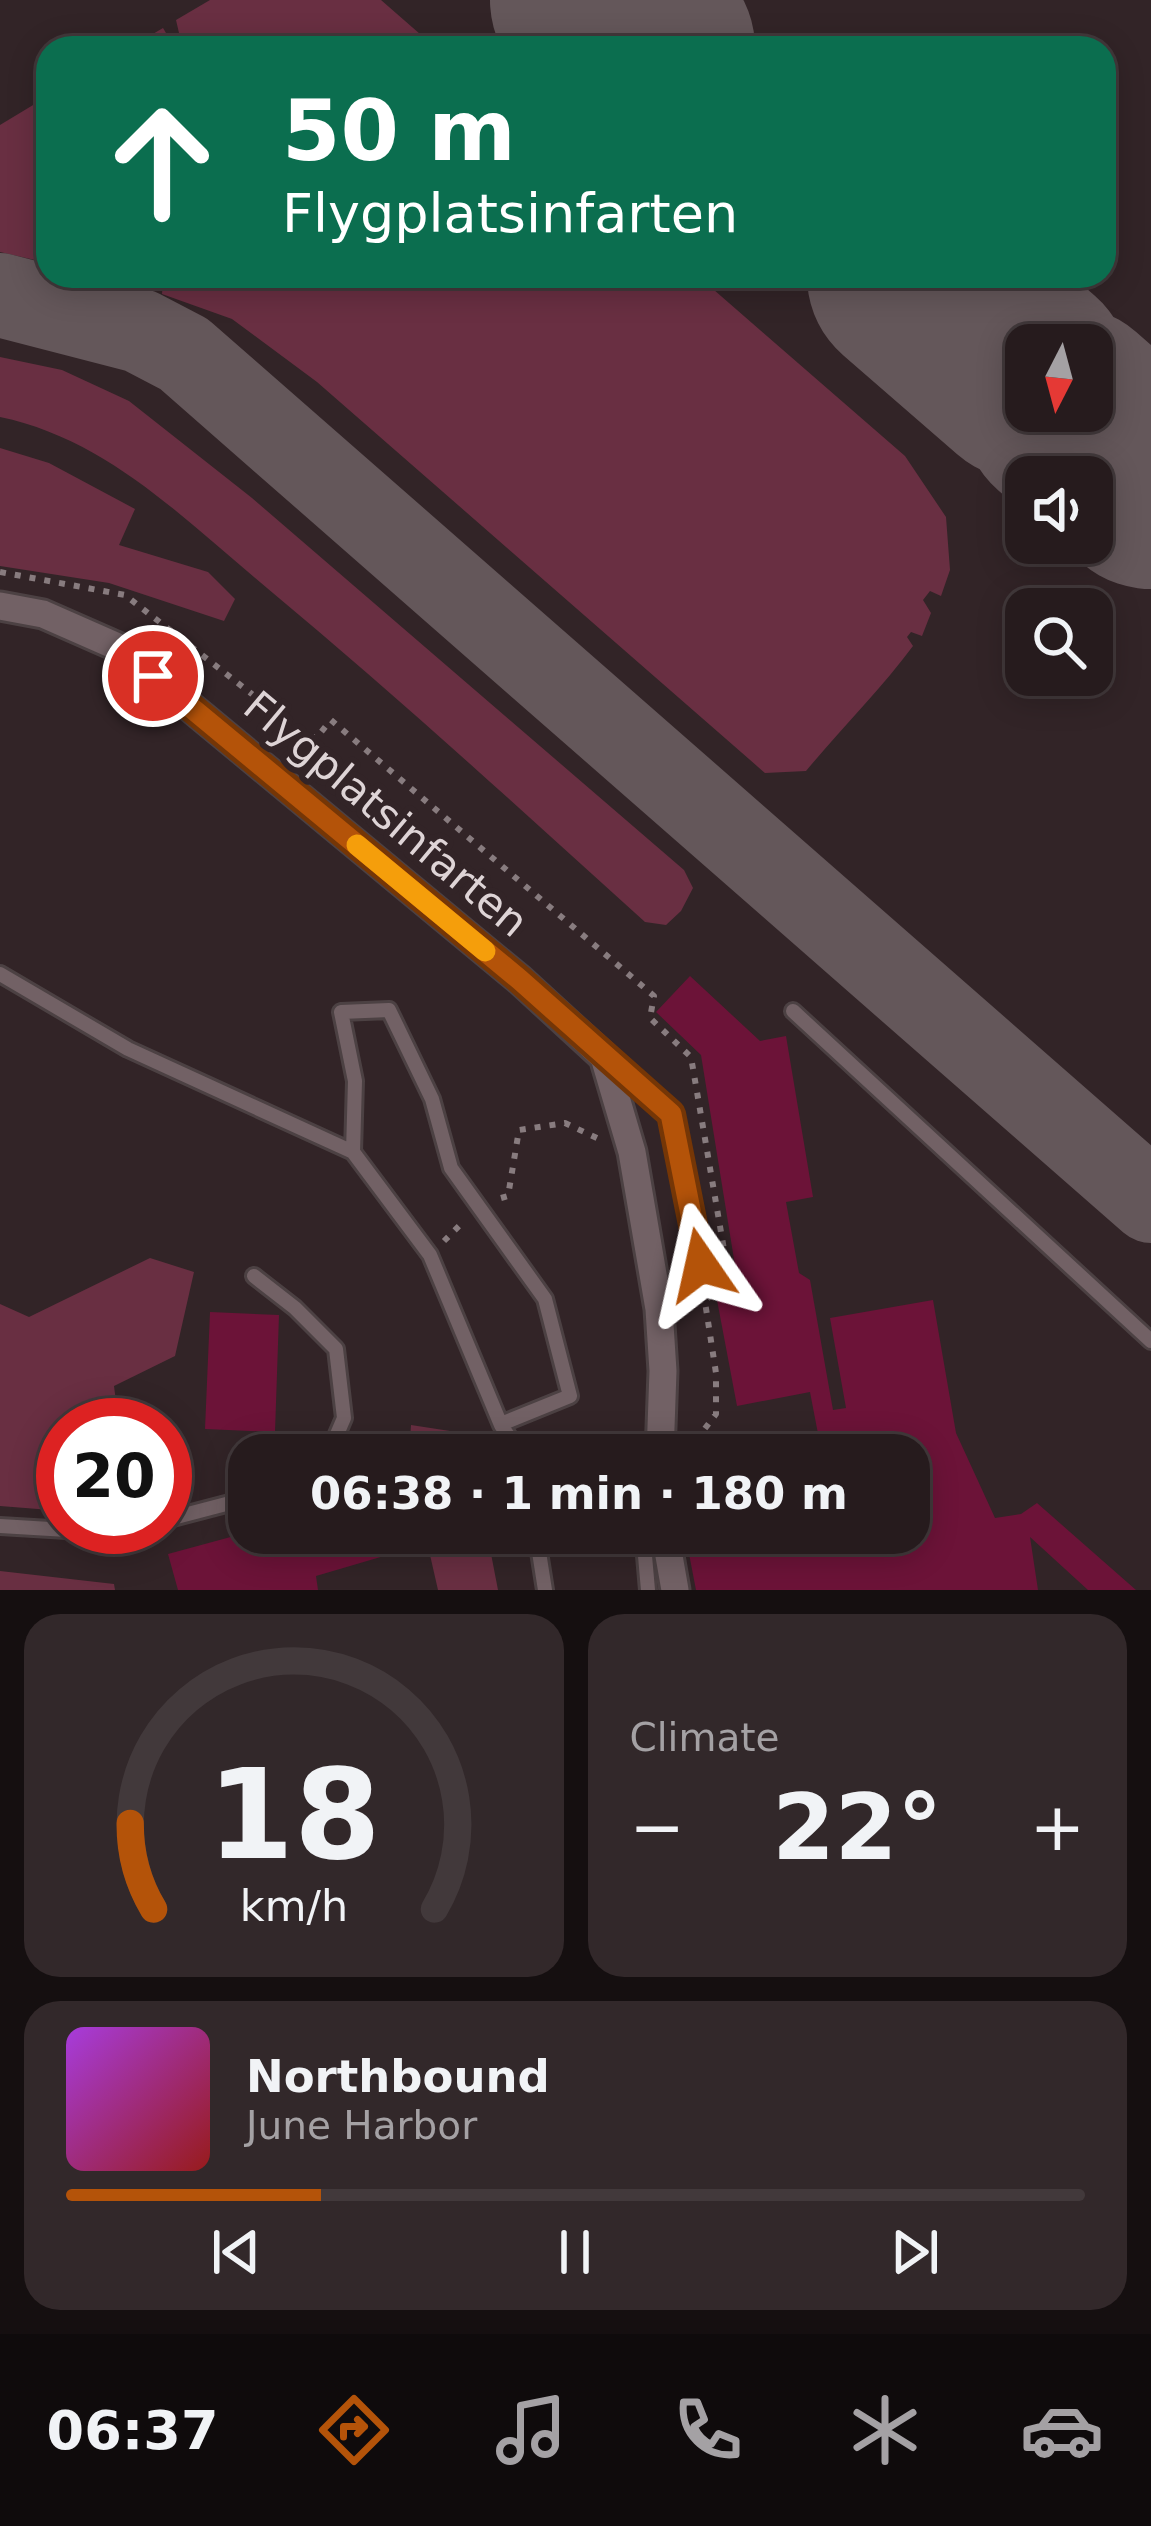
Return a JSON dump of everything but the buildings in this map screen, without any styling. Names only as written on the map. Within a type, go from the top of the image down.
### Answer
[{"type":"street","name":"Flygplatsinfarten","points":[[0,606],[43,614],[118,647],[519,979],[604,1057]]},
{"type":"street","points":[[604,1057],[632,1152],[659,1310],[663,1371],[659,1434]]},
{"type":"street","points":[[669,1554],[675,1590]]},
{"type":"lane","points":[[0,974],[128,1049],[353,1152],[430,1256],[507,1434]]},
{"type":"lane","points":[[353,1152],[356,1081],[341,1012],[389,1010],[432,1099],[451,1168],[545,1299],[570,1396],[501,1424]]},
{"type":"lane","points":[[793,1011],[1151,1341]]},
{"type":"lane","points":[[604,1057],[671,1114],[701,1265],[659,1310]]},
{"type":"lane","points":[[254,1276],[336,1349],[344,1418],[337,1434]]},
{"type":"lane","points":[[192,1513],[228,1504]]},
{"type":"lane","points":[[0,1526],[36,1528]]},
{"type":"lane","points":[[539,1554],[545,1590]]},
{"type":"lane","points":[[645,1554],[648,1590]]},
{"type":"lane","points":[[682,1554],[688,1590]]},
{"type":"path","points":[[0,572],[125,595],[307,737]]},
{"type":"path","points":[[430,1256],[480,1205],[508,1196],[520,1130],[566,1123],[632,1152]]},
{"type":"shaded area","points":[[210,0],[381,0],[422,36],[173,36],[179,33],[176,20]]},
{"type":"shaded area","points":[[36,103],[36,260],[0,252],[0,125]]},
{"type":"shaded area","points":[[162,288],[712,288],[905,456],[946,517],[950,570],[941,596],[930,591],[923,600],[931,613],[922,636],[911,632],[907,637],[913,646],[806,771],[765,773],[317,382],[232,319],[162,294]]},
{"type":"shaded area","points":[[0,357],[62,370],[129,401],[252,498],[684,870],[693,888],[681,911],[666,925],[645,922],[410,711],[175,510],[75,443],[0,417]]},
{"type":"shaded area","points":[[0,448],[49,463],[135,509],[119,545],[208,572],[235,599],[224,621],[109,583],[0,566]]},
{"type":"shaded area","points":[[150,1258],[194,1272],[175,1356],[114,1386],[116,1398],[36,1398],[36,1509],[0,1506],[0,1304],[29,1317]]},
{"type":"shaded area","points":[[411,1425],[463,1434],[410,1434]]},
{"type":"shaded area","points":[[430,1554],[491,1554],[498,1590],[438,1590]]},
{"type":"shaded area","points":[[0,1571],[114,1584],[115,1590],[0,1590]]},
{"type":"taxiway","points":[[0,295],[140,331],[184,354],[1151,1201]]},
{"type":"runway","points":[[595,0],[636,36]]},
{"type":"runway","points":[[926,288],[1005,357]]},
{"type":"runway","points":[[1091,432],[1151,484]]},
{"type":"slow traffic","points":[[357,845],[485,951]]},
{"type":"route","points":[[153,676],[519,979],[671,1114],[701,1265]]}]
